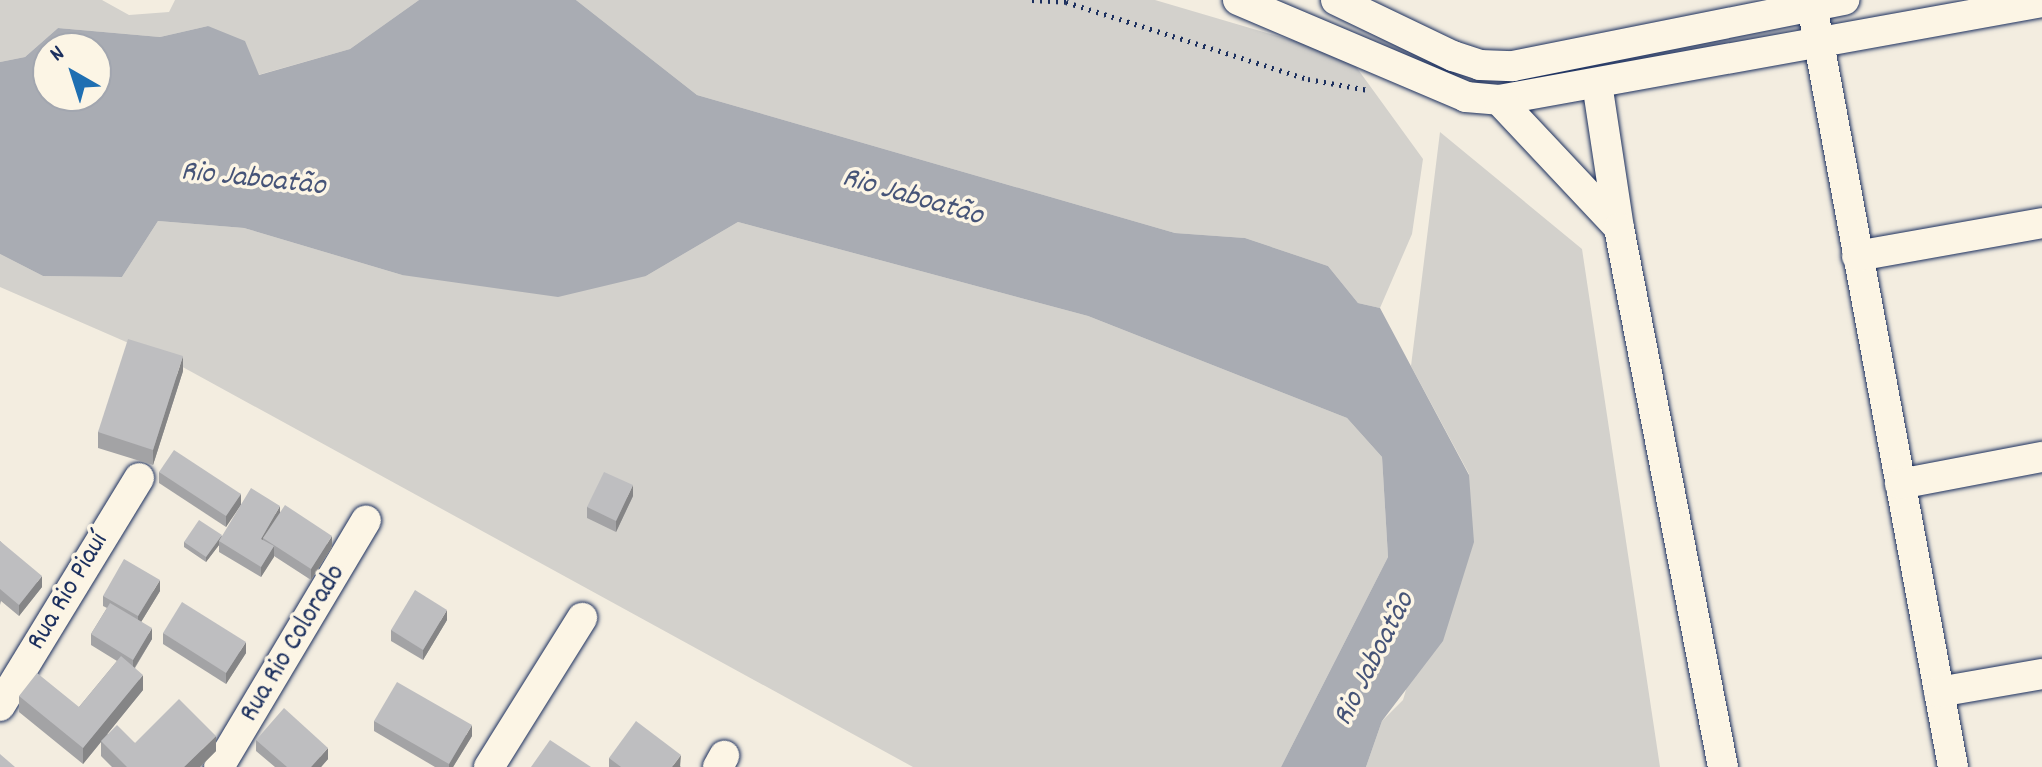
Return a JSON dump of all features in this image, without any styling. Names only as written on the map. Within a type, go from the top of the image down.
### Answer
[{"type":"street","points":[[1238,0],[1466,97],[1499,100],[2042,2]]},
{"type":"street","points":[[1336,0],[1453,56],[1480,65],[1513,66],[1811,3],[1844,0]]},
{"type":"street","points":[[1811,3],[1953,767]]},
{"type":"street","points":[[1597,83],[1619,228],[1723,767]]},
{"type":"street","points":[[1499,100],[1619,228]]},
{"type":"street","points":[[1857,256],[2042,223]]},
{"type":"street","points":[[1900,484],[2042,457]]},
{"type":"street","name":"Rua Rio Piauí","points":[[0,706],[139,478]]},
{"type":"street","name":"Rua Rio Colorado","points":[[219,767],[366,520]]},
{"type":"street","points":[[489,767],[582,618]]},
{"type":"street","points":[[1939,692],[2042,674]]},
{"type":"path","points":[[1032,0],[1066,2],[1308,79],[1385,93]]},
{"type":"shaded area","points":[[0,0],[102,0],[129,15],[169,12],[175,0],[419,0],[350,49],[258,75],[208,26],[160,37],[58,28],[53,32],[32,32],[32,51],[25,57],[0,62]]},
{"type":"shaded area","points":[[576,0],[1155,0],[1349,57],[1423,159],[1412,234],[1380,308],[1358,303],[1328,266],[1245,238],[1175,233],[697,95]]},
{"type":"shaded area","points":[[1440,132],[1582,249],[1660,767],[1366,767],[1382,721],[1403,700],[1469,474],[1411,366]]},
{"type":"shaded area","points":[[158,221],[244,228],[402,275],[646,276],[738,222],[1088,316],[1347,418],[1382,457],[1388,557],[1281,767],[913,767],[179,365],[0,287],[0,254],[43,276],[122,277]]},
{"type":"water","name":"Rio Jaboatão","points":[[419,0],[576,0],[697,95],[1175,233],[1245,238],[1328,266],[1358,303],[1380,308],[1469,475],[1474,542],[1443,641],[1382,721],[1366,767],[1281,767],[1388,557],[1382,457],[1347,418],[1088,316],[738,222],[646,276],[558,297],[402,275],[244,228],[158,221],[122,277],[43,276],[0,254],[0,62],[25,57],[32,51],[32,112],[112,112],[112,33],[160,37],[208,26],[245,41],[259,75],[350,49]]},
{"type":"water","points":[[58,28],[103,32],[53,32]]},
{"type":"building","points":[[128,339],[183,356],[153,450],[98,432]]},
{"type":"building","points":[[174,450],[241,494],[226,516],[159,472]]},
{"type":"building","points":[[604,472],[633,485],[616,521],[587,507]]},
{"type":"building","points":[[251,488],[280,506],[261,539],[274,546],[261,567],[219,541]]},
{"type":"building","points":[[285,505],[332,536],[311,569],[263,538]]},
{"type":"building","points":[[199,520],[222,535],[206,557],[184,542]]},
{"type":"building","points":[[0,541],[42,576],[19,605],[0,589]]},
{"type":"building","points":[[124,559],[160,580],[138,616],[103,596]]},
{"type":"building","points":[[415,590],[447,610],[423,650],[391,630]]},
{"type":"building","points":[[182,602],[246,642],[226,673],[163,633]]},
{"type":"building","points":[[110,603],[152,628],[133,660],[91,634]]},
{"type":"building","points":[[121,656],[143,675],[83,748],[19,696],[37,673],[79,707]]},
{"type":"building","points":[[397,682],[472,725],[449,764],[374,721]]},
{"type":"building","points":[[179,699],[216,736],[184,767],[127,767],[101,741],[117,725],[135,743]]},
{"type":"building","points":[[284,708],[328,748],[311,767],[287,767],[256,740]]},
{"type":"building","points":[[636,721],[681,755],[672,767],[621,767],[609,758]]},
{"type":"building","points":[[550,740],[591,767],[531,767]]},
{"type":"building","points":[[0,754],[15,767],[0,767]]}]
